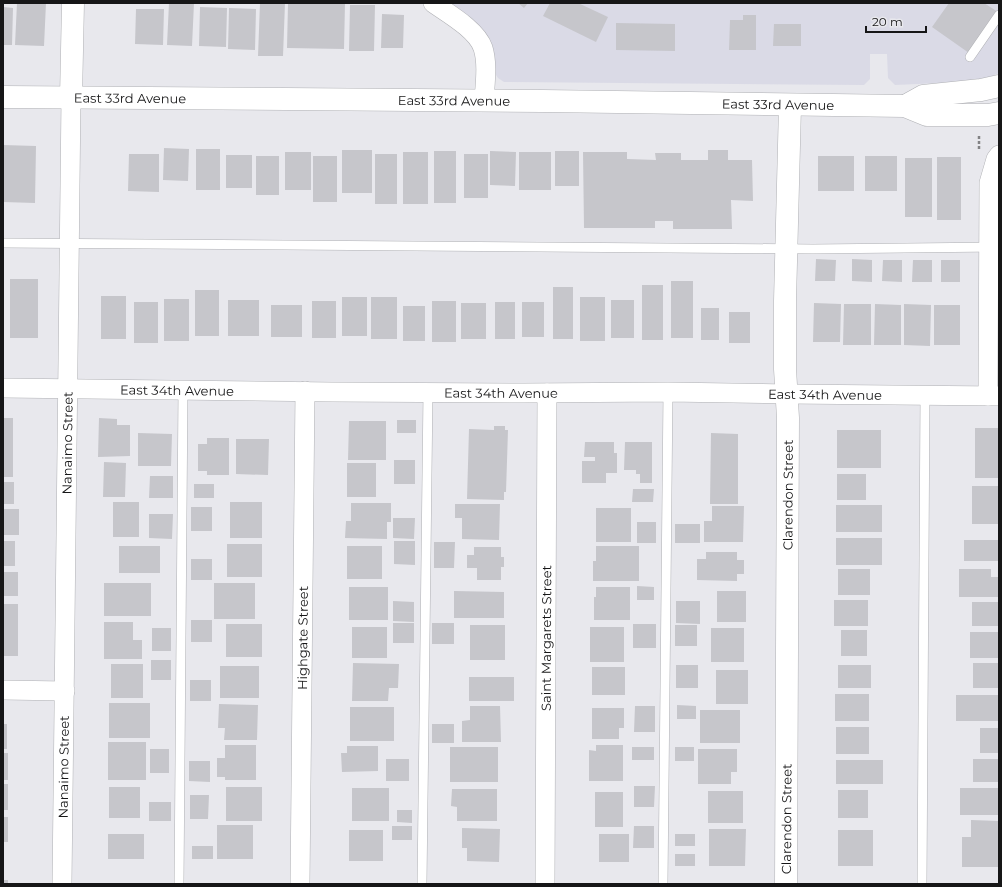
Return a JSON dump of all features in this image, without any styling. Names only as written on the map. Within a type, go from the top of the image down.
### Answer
[{"type":"street","name":"Nanaimo Street","points":[[62,884],[72,3]]},
{"type":"street","points":[[433,3],[470,31],[480,43],[484,58],[484,101]]},
{"type":"street","name":"East 33rd Avenue","points":[[905,106],[923,96],[981,90],[999,86]]},
{"type":"street","name":"East 33rd Avenue","points":[[3,97],[905,106],[927,115],[988,115],[999,113]]},
{"type":"street","name":"Clarendon Street","points":[[786,884],[788,426],[785,369],[790,106]]},
{"type":"street","points":[[994,396],[994,248],[988,183],[996,159],[999,155]]},
{"type":"street","name":"East 34th Avenue","points":[[3,388],[547,393],[668,392],[994,396]]},
{"type":"street","name":"Highgate Street","points":[[300,884],[305,391]]},
{"type":"street","name":"Saint Margarets Street","points":[[545,884],[547,393]]},
{"type":"street","points":[[3,690],[65,691]]},
{"type":"lane","points":[[970,57],[999,15]]},
{"type":"lane","points":[[3,243],[787,249],[994,248]]},
{"type":"lane","points":[[179,884],[183,390]]},
{"type":"lane","points":[[422,884],[428,392]]},
{"type":"lane","points":[[663,884],[668,392]]},
{"type":"lane","points":[[922,884],[925,395]]},
{"type":"shaded area","points":[[448,3],[999,3],[999,73],[990,77],[962,82],[895,85],[888,78],[887,54],[870,54],[870,79],[864,85],[504,82],[498,78]]},
{"type":"building","points":[[17,3],[46,3],[44,46],[15,45]]},
{"type":"building","points":[[169,3],[194,3],[192,46],[167,45]]},
{"type":"building","points":[[260,3],[285,3],[283,56],[258,56]]},
{"type":"building","points":[[288,3],[345,3],[344,49],[287,48]]},
{"type":"building","points":[[518,3],[528,3],[524,8]]},
{"type":"building","points":[[550,3],[578,3],[608,17],[596,42],[543,16]]},
{"type":"building","points":[[949,3],[984,3],[998,12],[969,53],[932,27]]},
{"type":"building","points":[[350,5],[375,5],[374,51],[349,51]]},
{"type":"building","points":[[3,7],[13,8],[12,45],[3,45]]},
{"type":"building","points":[[200,7],[227,8],[226,47],[199,46]]},
{"type":"building","points":[[229,8],[256,9],[255,50],[228,49]]},
{"type":"building","points":[[136,9],[164,9],[163,45],[135,44]]},
{"type":"building","points":[[382,14],[404,15],[403,48],[381,48]]},
{"type":"building","points":[[743,15],[756,15],[756,50],[729,50],[730,20],[743,20]]},
{"type":"building","points":[[616,23],[675,24],[675,51],[616,50]]},
{"type":"building","points":[[774,24],[801,24],[801,46],[773,46]]},
{"type":"building","points":[[3,145],[36,146],[35,203],[3,202]]},
{"type":"building","points":[[164,148],[189,149],[188,181],[163,180]]},
{"type":"building","points":[[196,149],[220,149],[220,190],[196,190]]},
{"type":"building","points":[[342,150],[372,150],[372,193],[342,193]]},
{"type":"building","points":[[708,150],[728,150],[728,160],[752,160],[753,201],[731,200],[732,229],[673,229],[673,221],[655,221],[655,228],[584,228],[583,152],[627,152],[627,159],[656,160],[655,153],[681,153],[681,160],[708,160]]},
{"type":"building","points":[[434,151],[456,151],[456,203],[434,203]]},
{"type":"building","points":[[490,151],[516,152],[515,186],[490,185]]},
{"type":"building","points":[[555,151],[579,151],[579,186],[555,186]]},
{"type":"building","points":[[285,152],[311,152],[311,190],[285,190]]},
{"type":"building","points":[[403,152],[428,152],[428,204],[403,204]]},
{"type":"building","points":[[519,152],[551,152],[551,190],[519,190]]},
{"type":"building","points":[[129,154],[159,154],[159,192],[128,191]]},
{"type":"building","points":[[375,154],[397,154],[397,204],[375,204]]},
{"type":"building","points":[[464,154],[488,154],[488,198],[464,198]]},
{"type":"building","points":[[226,155],[252,155],[252,188],[226,188]]},
{"type":"building","points":[[256,156],[279,156],[279,195],[256,195]]},
{"type":"building","points":[[313,156],[337,156],[337,202],[313,202]]},
{"type":"building","points":[[818,156],[854,156],[854,191],[818,191]]},
{"type":"building","points":[[865,156],[897,156],[897,191],[865,191]]},
{"type":"building","points":[[937,157],[961,157],[961,220],[937,220]]},
{"type":"building","points":[[905,158],[932,158],[932,217],[905,217]]},
{"type":"building","points":[[816,259],[836,260],[835,281],[815,281]]},
{"type":"building","points":[[852,259],[872,260],[872,282],[852,281]]},
{"type":"building","points":[[883,260],[902,260],[902,282],[882,281]]},
{"type":"building","points":[[913,260],[932,260],[932,282],[912,282]]},
{"type":"building","points":[[941,260],[960,260],[960,282],[941,282]]},
{"type":"building","points":[[10,279],[38,279],[38,338],[10,338]]},
{"type":"building","points":[[671,281],[693,281],[693,338],[671,338]]},
{"type":"building","points":[[642,285],[663,285],[663,340],[642,340]]},
{"type":"building","points":[[553,287],[573,287],[573,339],[553,339]]},
{"type":"building","points":[[195,290],[219,290],[219,336],[195,336]]},
{"type":"building","points":[[101,296],[126,296],[126,339],[101,339]]},
{"type":"building","points":[[342,297],[367,297],[367,336],[342,336]]},
{"type":"building","points":[[371,297],[397,297],[397,339],[371,339]]},
{"type":"building","points":[[580,297],[605,297],[605,341],[580,341]]},
{"type":"building","points":[[164,299],[189,299],[189,341],[164,341]]},
{"type":"building","points":[[228,300],[259,300],[259,336],[228,336]]},
{"type":"building","points":[[611,300],[634,300],[634,338],[611,338]]},
{"type":"building","points":[[312,301],[336,301],[336,338],[312,338]]},
{"type":"building","points":[[432,301],[456,301],[456,342],[432,342]]},
{"type":"building","points":[[134,302],[158,302],[158,343],[134,343]]},
{"type":"building","points":[[495,302],[515,302],[515,339],[495,339]]},
{"type":"building","points":[[522,302],[544,302],[544,337],[522,337]]},
{"type":"building","points":[[461,303],[486,303],[486,339],[461,339]]},
{"type":"building","points":[[814,303],[841,304],[840,342],[813,342]]},
{"type":"building","points":[[844,304],[871,304],[871,345],[843,345]]},
{"type":"building","points":[[875,304],[901,305],[901,345],[874,345]]},
{"type":"building","points":[[904,304],[931,305],[930,346],[904,345]]},
{"type":"building","points":[[271,305],[302,305],[302,337],[271,337]]},
{"type":"building","points":[[934,305],[960,305],[960,345],[934,345]]},
{"type":"building","points":[[403,306],[425,306],[425,341],[403,341]]},
{"type":"building","points":[[701,308],[719,308],[719,340],[701,340]]},
{"type":"building","points":[[729,312],[750,312],[750,343],[729,343]]},
{"type":"building","points":[[3,418],[13,418],[13,477],[3,477]]},
{"type":"building","points":[[99,418],[117,419],[117,425],[130,425],[130,456],[98,457]]},
{"type":"building","points":[[397,420],[416,420],[416,433],[397,433]]},
{"type":"building","points":[[349,421],[386,421],[386,460],[348,460]]},
{"type":"building","points":[[494,426],[505,426],[505,430],[508,430],[506,492],[504,492],[504,500],[467,499],[469,429],[494,430]]},
{"type":"building","points":[[975,428],[999,428],[999,478],[975,478]]},
{"type":"building","points":[[837,430],[881,430],[881,468],[837,468]]},
{"type":"building","points":[[138,433],[172,434],[171,466],[138,466]]},
{"type":"building","points":[[711,433],[738,434],[738,504],[710,504]]},
{"type":"building","points":[[207,438],[229,438],[229,475],[207,475],[207,471],[198,471],[198,444],[207,444]]},
{"type":"building","points":[[236,439],[269,439],[268,475],[236,474]]},
{"type":"building","points":[[585,442],[614,442],[614,453],[617,453],[617,473],[606,473],[606,483],[582,483],[582,461],[595,461],[595,457],[584,457]]},
{"type":"building","points":[[625,442],[652,442],[652,483],[640,483],[640,474],[636,474],[636,470],[624,470]]},
{"type":"building","points":[[394,460],[415,460],[415,484],[394,484]]},
{"type":"building","points":[[104,462],[126,463],[125,497],[103,497]]},
{"type":"building","points":[[347,463],[376,463],[376,497],[347,497]]},
{"type":"building","points":[[837,474],[866,474],[866,500],[837,500]]},
{"type":"building","points":[[150,476],[173,476],[173,498],[149,498]]},
{"type":"building","points":[[3,482],[14,482],[14,504],[3,504]]},
{"type":"building","points":[[194,484],[214,484],[214,498],[194,498]]},
{"type":"building","points":[[972,486],[999,486],[999,524],[972,524]]},
{"type":"building","points":[[633,489],[654,489],[653,502],[632,502]]},
{"type":"building","points":[[113,502],[139,502],[139,537],[113,537]]},
{"type":"building","points":[[230,502],[262,502],[262,538],[230,538]]},
{"type":"building","points":[[351,503],[391,503],[391,522],[387,522],[387,539],[345,538],[346,521],[351,521]]},
{"type":"building","points":[[455,504],[500,504],[499,540],[462,539],[462,518],[455,518]]},
{"type":"building","points":[[836,505],[882,505],[882,532],[836,532]]},
{"type":"building","points":[[712,506],[744,506],[743,542],[704,542],[704,521],[712,521]]},
{"type":"building","points":[[191,507],[212,507],[212,531],[191,531]]},
{"type":"building","points":[[596,508],[631,508],[631,542],[596,542]]},
{"type":"building","points":[[3,509],[19,509],[19,535],[3,535]]},
{"type":"building","points":[[149,514],[173,514],[172,539],[149,538]]},
{"type":"building","points":[[393,518],[415,518],[414,539],[393,538]]},
{"type":"building","points":[[637,522],[656,522],[656,543],[637,543]]},
{"type":"building","points":[[675,524],[700,524],[700,543],[675,543]]},
{"type":"building","points":[[836,538],[882,538],[882,565],[836,565]]},
{"type":"building","points":[[964,540],[999,540],[999,561],[964,561]]},
{"type":"building","points":[[3,541],[15,541],[15,566],[3,566]]},
{"type":"building","points":[[394,541],[415,541],[415,565],[394,564]]},
{"type":"building","points":[[434,542],[455,542],[454,568],[434,568]]},
{"type":"building","points":[[227,544],[262,544],[262,577],[227,577]]},
{"type":"building","points":[[119,546],[160,546],[160,573],[119,573]]},
{"type":"building","points":[[347,546],[382,546],[382,579],[347,579]]},
{"type":"building","points":[[596,546],[639,546],[639,581],[593,581],[593,561],[596,561]]},
{"type":"building","points":[[474,547],[501,547],[501,557],[504,557],[504,567],[501,567],[501,580],[477,580],[477,568],[467,568],[467,555],[474,555]]},
{"type":"building","points":[[706,552],[737,552],[737,560],[744,560],[744,574],[737,574],[737,581],[697,580],[697,559],[706,559]]},
{"type":"building","points":[[191,559],[212,559],[212,580],[191,580]]},
{"type":"building","points":[[838,569],[870,569],[870,595],[838,595]]},
{"type":"building","points":[[959,569],[991,569],[991,577],[999,577],[999,597],[959,597]]},
{"type":"building","points":[[3,572],[18,572],[18,596],[3,596]]},
{"type":"building","points":[[104,583],[151,583],[151,616],[104,616]]},
{"type":"building","points":[[214,583],[255,583],[255,619],[214,619]]},
{"type":"building","points":[[637,586],[654,587],[654,600],[637,600]]},
{"type":"building","points":[[349,587],[388,587],[388,620],[349,620]]},
{"type":"building","points":[[596,587],[630,587],[630,620],[594,620],[594,597],[596,597]]},
{"type":"building","points":[[454,591],[504,592],[504,618],[454,618]]},
{"type":"building","points":[[717,591],[746,591],[746,622],[717,622]]},
{"type":"building","points":[[834,600],[868,600],[868,626],[834,626]]},
{"type":"building","points":[[393,601],[414,602],[414,622],[393,621]]},
{"type":"building","points":[[676,601],[700,601],[700,624],[676,623]]},
{"type":"building","points":[[972,602],[999,602],[999,626],[972,626]]},
{"type":"building","points":[[3,604],[18,604],[18,656],[3,656]]},
{"type":"building","points":[[191,620],[212,620],[212,642],[191,642]]},
{"type":"building","points":[[104,622],[133,622],[133,640],[142,640],[142,659],[104,659]]},
{"type":"building","points":[[393,623],[414,623],[414,643],[393,643]]},
{"type":"building","points":[[432,623],[454,623],[454,644],[432,644]]},
{"type":"building","points":[[226,624],[262,624],[262,657],[226,657]]},
{"type":"building","points":[[633,624],[656,624],[656,648],[633,648]]},
{"type":"building","points":[[470,625],[505,625],[505,660],[470,660]]},
{"type":"building","points":[[675,625],[697,625],[697,646],[675,646]]},
{"type":"building","points":[[352,627],[387,627],[387,658],[352,658]]},
{"type":"building","points":[[590,627],[624,627],[624,662],[590,662]]},
{"type":"building","points":[[152,628],[171,628],[171,651],[152,651]]},
{"type":"building","points":[[711,628],[744,628],[744,662],[711,662]]},
{"type":"building","points":[[841,630],[867,630],[867,656],[841,656]]},
{"type":"building","points":[[970,632],[999,632],[999,658],[970,658]]},
{"type":"building","points":[[151,660],[171,660],[171,680],[151,680]]},
{"type":"building","points":[[353,663],[399,664],[398,688],[389,688],[388,701],[352,701]]},
{"type":"building","points":[[973,663],[999,663],[999,688],[973,688]]},
{"type":"building","points":[[111,664],[143,664],[143,698],[111,698]]},
{"type":"building","points":[[676,665],[698,665],[698,688],[676,688]]},
{"type":"building","points":[[838,665],[871,665],[871,688],[838,688]]},
{"type":"building","points":[[220,666],[259,666],[259,698],[220,698]]},
{"type":"building","points":[[592,667],[625,667],[625,695],[592,695]]},
{"type":"building","points":[[716,670],[748,670],[748,704],[716,704]]},
{"type":"building","points":[[469,677],[514,677],[514,701],[469,701]]},
{"type":"building","points":[[190,680],[211,680],[211,701],[190,701]]},
{"type":"building","points":[[835,694],[869,694],[869,721],[835,721]]},
{"type":"building","points":[[956,695],[999,695],[999,721],[956,721]]},
{"type":"building","points":[[109,703],[150,703],[150,738],[109,738]]},
{"type":"building","points":[[219,704],[258,705],[257,740],[224,740],[225,728],[218,728]]},
{"type":"building","points":[[677,705],[696,706],[696,719],[677,719]]},
{"type":"building","points":[[470,706],[500,706],[501,742],[462,742],[462,721],[470,720]]},
{"type":"building","points":[[635,706],[655,706],[655,732],[634,732]]},
{"type":"building","points":[[350,707],[394,707],[394,741],[350,741]]},
{"type":"building","points":[[592,708],[624,708],[624,728],[619,728],[619,739],[592,739]]},
{"type":"building","points":[[700,710],[740,710],[740,743],[700,743]]},
{"type":"building","points":[[3,724],[7,724],[7,749],[3,749]]},
{"type":"building","points":[[432,724],[454,724],[454,743],[432,743]]},
{"type":"building","points":[[836,727],[869,727],[869,754],[836,754]]},
{"type":"building","points":[[980,728],[999,728],[999,753],[980,753]]},
{"type":"building","points":[[108,742],[146,742],[146,780],[108,780]]},
{"type":"building","points":[[225,745],[256,745],[256,780],[225,780],[225,777],[217,777],[217,758],[225,758]]},
{"type":"building","points":[[596,745],[623,745],[623,781],[589,781],[589,750],[596,751]]},
{"type":"building","points":[[347,746],[378,746],[378,771],[342,772],[341,753],[347,753]]},
{"type":"building","points":[[450,747],[498,747],[498,782],[450,782]]},
{"type":"building","points":[[632,747],[654,747],[654,760],[632,760]]},
{"type":"building","points":[[675,747],[694,747],[694,761],[675,761]]},
{"type":"building","points":[[150,749],[169,749],[169,773],[150,773]]},
{"type":"building","points":[[698,749],[737,749],[737,772],[731,772],[731,784],[698,784]]},
{"type":"building","points":[[3,753],[8,753],[8,780],[3,780]]},
{"type":"building","points":[[386,759],[409,759],[409,781],[386,781]]},
{"type":"building","points":[[973,759],[999,759],[999,782],[973,782]]},
{"type":"building","points":[[836,760],[883,760],[883,784],[836,784]]},
{"type":"building","points":[[189,761],[210,761],[210,782],[189,781]]},
{"type":"building","points":[[3,784],[8,784],[8,810],[3,810]]},
{"type":"building","points":[[634,786],[655,786],[654,807],[634,807]]},
{"type":"building","points":[[109,787],[140,787],[140,818],[109,818]]},
{"type":"building","points":[[226,787],[262,787],[262,821],[226,821]]},
{"type":"building","points":[[352,788],[389,788],[389,821],[352,821]]},
{"type":"building","points":[[960,788],[999,788],[999,815],[960,815]]},
{"type":"building","points":[[452,789],[497,789],[497,821],[457,821],[457,807],[451,806]]},
{"type":"building","points":[[838,790],[868,790],[868,818],[838,818]]},
{"type":"building","points":[[708,791],[743,791],[743,823],[708,823]]},
{"type":"building","points":[[595,792],[623,792],[623,827],[595,827]]},
{"type":"building","points":[[190,795],[209,795],[208,819],[190,819]]},
{"type":"building","points":[[149,802],[171,802],[171,821],[149,821]]},
{"type":"building","points":[[397,810],[412,810],[412,823],[397,822]]},
{"type":"building","points":[[3,817],[8,817],[8,842],[3,842]]},
{"type":"building","points":[[971,820],[999,821],[999,867],[962,867],[962,837],[971,837]]},
{"type":"building","points":[[217,825],[253,825],[253,859],[217,859]]},
{"type":"building","points":[[392,826],[412,826],[412,840],[392,840]]},
{"type":"building","points":[[634,826],[654,826],[654,848],[633,848]]},
{"type":"building","points":[[462,828],[500,829],[499,862],[467,861],[467,848],[462,848]]},
{"type":"building","points":[[709,829],[746,829],[745,866],[709,866]]},
{"type":"building","points":[[349,830],[383,830],[383,861],[349,861]]},
{"type":"building","points":[[838,830],[873,830],[873,866],[838,866]]},
{"type":"building","points":[[108,834],[144,834],[144,859],[108,859]]},
{"type":"building","points":[[599,834],[629,834],[629,862],[599,862]]},
{"type":"building","points":[[675,834],[695,834],[695,846],[675,846]]},
{"type":"building","points":[[192,846],[213,846],[213,859],[192,859]]},
{"type":"building","points":[[675,854],[695,854],[695,866],[675,866]]},
{"type":"building","points":[[3,880],[8,880],[8,884],[3,884]]}]
